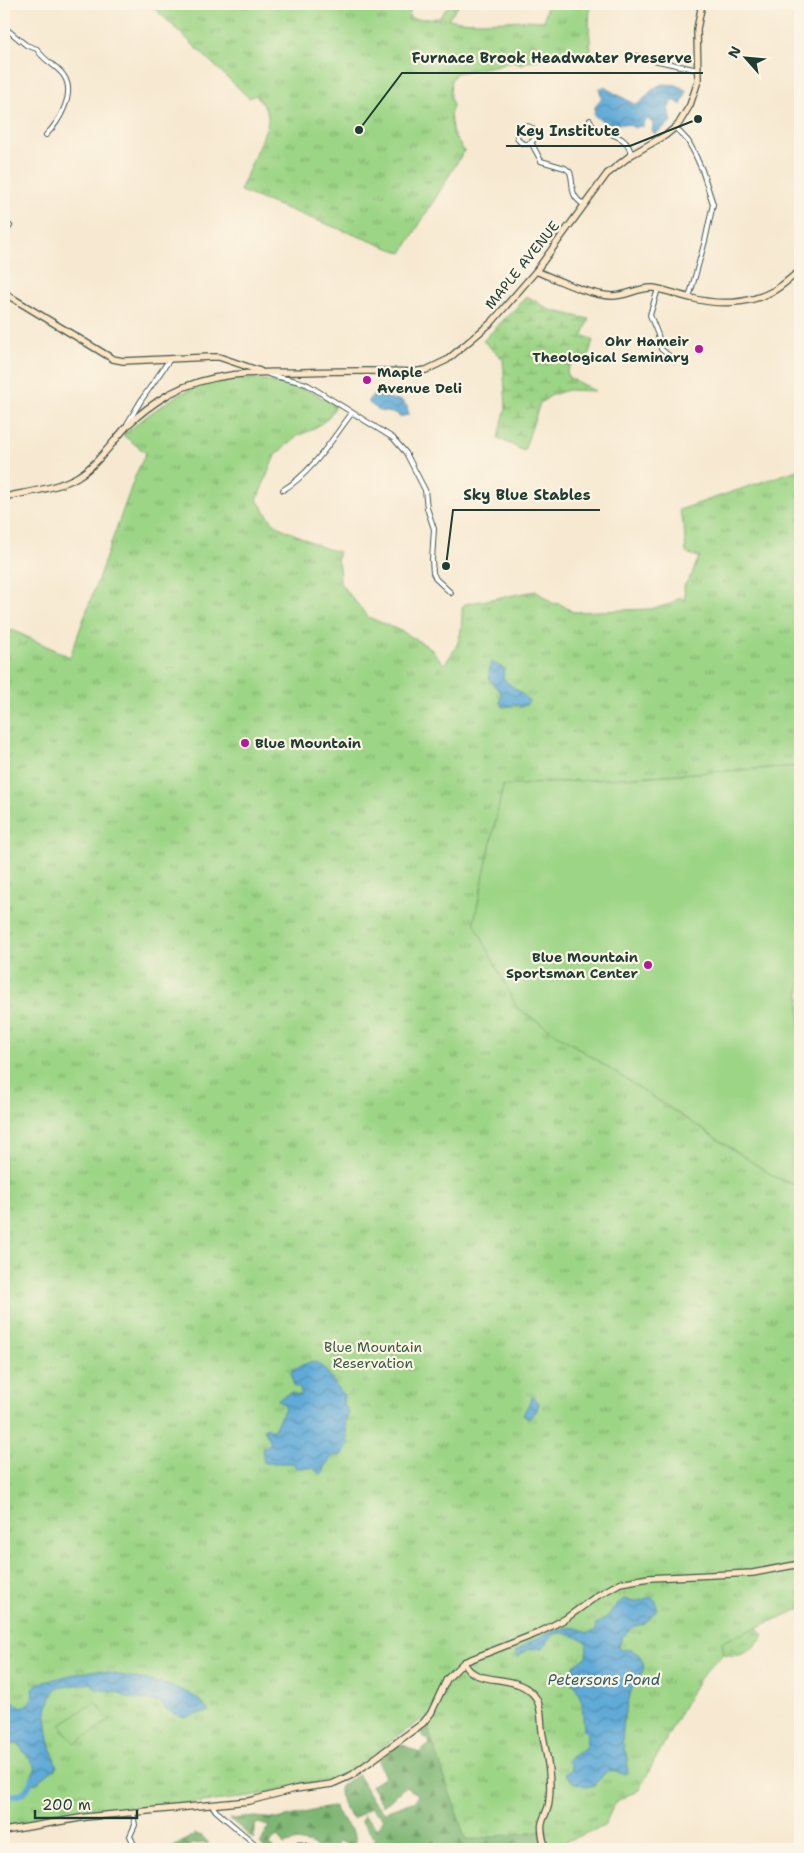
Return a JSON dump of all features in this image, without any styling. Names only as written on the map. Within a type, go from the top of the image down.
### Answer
[{"type":"street","points":[[692,4],[701,5]]},
{"type":"street","name":"MAPLE AVENUE","points":[[4,497],[62,484],[78,477],[93,465],[128,426],[152,405],[183,388],[212,378],[264,372],[412,372],[432,368],[447,360],[492,322],[536,271],[607,174],[630,155],[666,135],[675,127],[690,105],[698,81],[697,28],[701,5]]},
{"type":"street","points":[[4,27],[26,45],[37,49],[41,56],[64,75],[68,86],[68,96],[64,107],[51,130],[46,135]]},
{"type":"street","points":[[636,56],[698,70]]},
{"type":"street","points":[[590,120],[593,128],[625,140],[629,146],[630,155]]},
{"type":"street","points":[[529,126],[533,130],[535,138],[531,142],[523,143],[519,140],[518,134],[521,128],[529,126]]},
{"type":"street","points":[[675,127],[688,141],[694,152],[713,204],[689,298]]},
{"type":"street","points":[[531,142],[541,161],[565,168],[570,172],[572,191],[575,198],[584,205]]},
{"type":"street","points":[[4,233],[10,226]]},
{"type":"street","points":[[536,271],[584,290],[610,296],[625,294],[640,288],[658,289],[689,298],[729,303],[758,298],[774,291],[800,270]]},
{"type":"street","points":[[658,289],[650,319],[658,335],[661,349],[674,360]]},
{"type":"street","points":[[4,293],[114,359],[123,361],[196,356],[219,358],[278,377],[301,382],[393,438],[406,453],[425,490],[427,508],[434,529],[433,573],[436,580],[451,593]]},
{"type":"street","points":[[128,426],[128,422],[136,408],[170,359]]},
{"type":"street","points":[[283,490],[306,471],[352,413]]},
{"type":"street","points":[[4,1831],[75,1819],[249,1801],[296,1789],[332,1784],[345,1780],[423,1723],[431,1713],[447,1679],[464,1662],[538,1633],[565,1619],[597,1596],[629,1581],[649,1578],[753,1573],[800,1564]]},
{"type":"street","points":[[464,1662],[468,1669],[477,1675],[521,1684],[531,1692],[538,1702],[548,1757],[550,1800],[541,1828],[545,1849]]},
{"type":"street","points":[[212,1805],[216,1811],[261,1849]]},
{"type":"street","points":[[133,1813],[135,1825],[130,1836],[136,1849]]},
{"type":"street","points":[[287,1849],[297,1844],[302,1844],[315,1849]]},
{"type":"green space","points":[[150,4],[411,4],[409,18],[423,19],[439,18],[450,4],[460,4],[448,19],[484,22],[544,21],[547,4],[590,4],[589,28],[591,51],[529,61],[522,64],[515,62],[456,73],[451,80],[450,97],[453,106],[450,115],[453,134],[464,151],[402,253],[240,191],[267,126],[268,117],[266,109],[256,95],[249,98]]},
{"type":"green space","points":[[527,296],[550,310],[589,319],[583,335],[593,340],[588,357],[572,363],[567,371],[568,377],[595,391],[568,390],[552,395],[540,403],[524,451],[498,438],[506,408],[503,359],[483,341]]},
{"type":"green space","name":"Blue Mountain Reservation","points":[[245,377],[270,381],[315,393],[336,406],[327,419],[312,430],[299,435],[275,455],[257,500],[271,520],[279,527],[324,548],[339,552],[337,559],[340,583],[368,617],[403,632],[429,647],[444,664],[457,644],[462,624],[462,608],[465,604],[536,591],[552,603],[560,604],[573,612],[651,609],[671,604],[680,597],[685,601],[684,586],[692,574],[699,557],[686,553],[684,527],[679,510],[800,469],[800,766],[503,786],[518,1008],[775,1177],[800,1187],[800,1609],[722,1642],[724,1654],[710,1666],[695,1685],[639,1790],[616,1801],[604,1826],[549,1848],[545,1830],[466,1840],[427,1725],[421,1720],[349,1773],[331,1780],[293,1786],[251,1797],[85,1814],[4,1826],[4,635],[7,636],[12,630],[70,657],[136,474],[146,453],[123,435],[147,416],[182,393],[211,383]]},
{"type":"green space","name":"Blue Mountain Sportsman Center","points":[[800,766],[800,1187],[775,1177],[517,1008],[474,922],[503,786]]},
{"type":"green space","points":[[715,1627],[757,1627],[764,1637],[742,1654],[724,1654]]},
{"type":"green space","points":[[95,1702],[110,1720],[76,1743],[61,1724]]},
{"type":"green space","points":[[427,1725],[540,1822],[543,1849],[362,1849],[369,1847],[375,1839],[362,1822],[364,1815],[377,1829],[383,1818],[370,1808],[353,1819],[342,1803],[340,1785],[358,1775],[373,1801],[385,1812],[415,1801],[418,1794],[405,1787],[383,1805],[371,1786],[385,1777],[378,1761],[400,1743],[419,1753],[430,1743],[420,1732]]},
{"type":"green space","points":[[335,1806],[336,1811],[355,1835],[355,1847],[357,1849],[348,1849],[346,1844],[339,1841],[335,1849],[320,1849],[311,1844],[297,1841],[284,1845],[278,1836],[274,1838],[270,1845],[274,1849],[265,1849],[260,1844],[269,1826],[258,1823],[255,1826],[253,1839],[230,1819],[255,1817],[277,1819]]},
{"type":"green space","points":[[195,1834],[202,1836],[209,1843],[193,1844],[189,1847],[190,1849],[170,1849]]},
{"type":"water","points":[[662,84],[677,85],[687,91],[681,105],[676,101],[672,101],[668,109],[672,121],[655,134],[652,131],[653,124],[648,119],[643,122],[643,127],[635,128],[630,125],[606,122],[594,115],[595,107],[602,98],[599,90],[604,87],[636,105]]},
{"type":"water","points":[[376,392],[385,398],[389,397],[403,402],[407,406],[408,415],[399,417],[398,414],[380,411],[369,403],[369,399]]},
{"type":"water","points":[[491,662],[505,669],[503,678],[529,701],[526,705],[521,707],[515,704],[503,707],[500,703],[501,692],[489,676]]},
{"type":"water","points":[[312,1361],[326,1371],[344,1395],[343,1403],[349,1413],[345,1421],[348,1445],[342,1455],[335,1456],[325,1465],[324,1472],[320,1474],[313,1468],[296,1468],[293,1463],[264,1463],[262,1448],[270,1442],[264,1429],[267,1427],[273,1431],[285,1408],[284,1403],[280,1403],[278,1399],[291,1393],[301,1394],[299,1387],[294,1387],[291,1372],[293,1369]]},
{"type":"water","points":[[533,1396],[539,1403],[536,1412],[528,1419],[523,1415]]},
{"type":"water","name":"Petersons Pond","points":[[651,1597],[656,1601],[657,1609],[647,1621],[635,1626],[622,1637],[618,1649],[632,1650],[639,1655],[644,1669],[633,1685],[624,1716],[622,1743],[628,1759],[627,1773],[623,1774],[608,1770],[594,1785],[586,1787],[580,1784],[577,1785],[565,1774],[571,1769],[571,1765],[567,1760],[586,1747],[587,1733],[584,1731],[582,1702],[575,1685],[572,1684],[570,1679],[574,1666],[586,1657],[587,1644],[579,1638],[558,1633],[549,1639],[543,1648],[528,1649],[518,1657],[515,1652],[540,1636],[560,1629],[570,1628],[579,1629],[587,1633],[592,1632],[597,1629],[595,1625],[607,1617],[617,1604],[624,1599],[634,1602]]},
{"type":"water","points":[[98,1670],[174,1687],[200,1701],[209,1711],[184,1718],[165,1709],[161,1702],[128,1698],[117,1692],[96,1689],[91,1683],[56,1688],[48,1708],[47,1727],[57,1767],[35,1784],[31,1777],[36,1768],[18,1744],[11,1745],[4,1740],[4,1697],[22,1707],[31,1700],[34,1693],[33,1689],[37,1684]]},
{"type":"waterway","points":[[4,1796],[19,1795],[28,1788],[33,1778]]},
{"type":"place","name":"Key Institute","points":[[698,119]]},
{"type":"place","name":"Furnace Brook Headwater Preserve","points":[[359,130]]},
{"type":"place","name":"Ohr Hameir Theological Seminary","points":[[699,349]]},
{"type":"place","name":"Maple Avenue Deli","points":[[367,380]]},
{"type":"place","name":"Sky Blue Stables","points":[[446,566]]},
{"type":"place","name":"Blue Mountain","points":[[245,743]]},
{"type":"place","name":"Blue Mountain Sportsman Center","points":[[648,965]]}]
